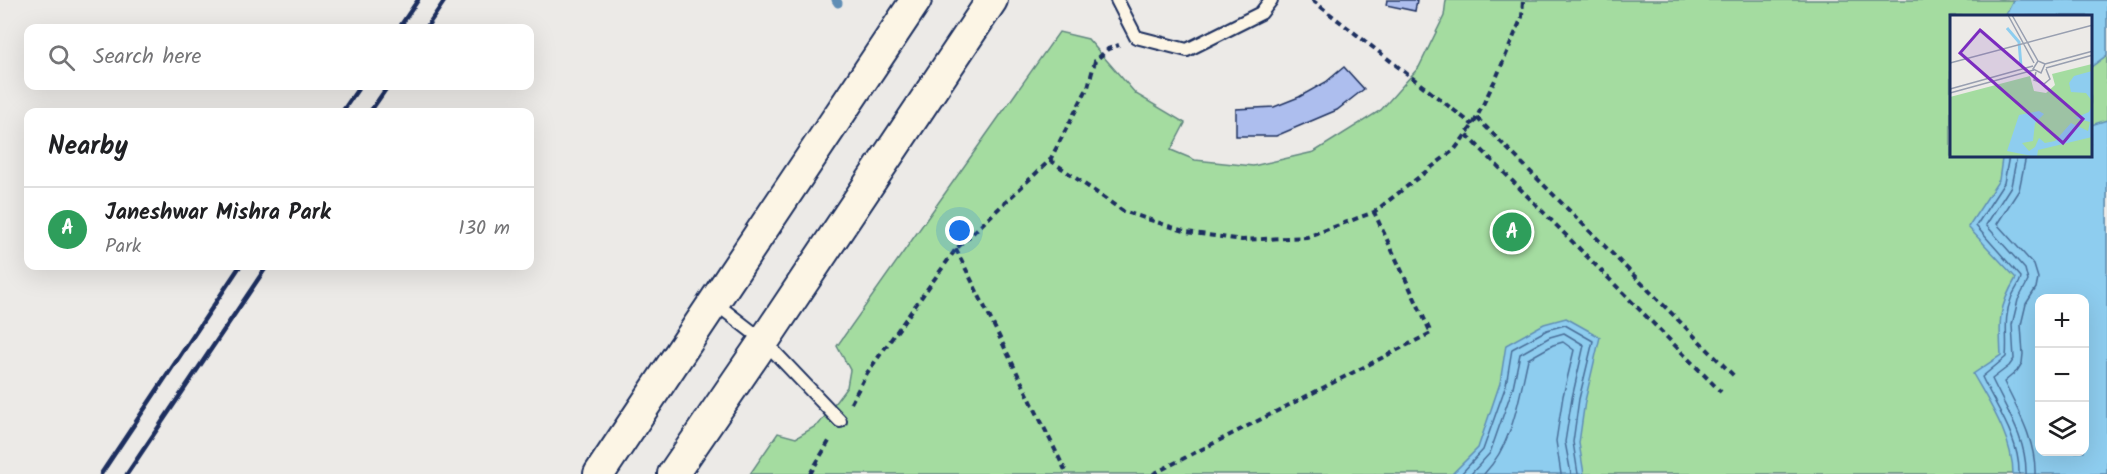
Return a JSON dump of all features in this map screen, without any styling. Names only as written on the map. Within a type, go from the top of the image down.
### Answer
[{"type":"street","points":[[599,474],[916,0]]},
{"type":"street","points":[[673,474],[992,0]]},
{"type":"lane","points":[[1118,0],[1136,37],[1186,50],[1261,13],[1271,0]]},
{"type":"lane","points":[[714,302],[764,341],[840,421]]},
{"type":"path","points":[[1312,0],[1473,125]]},
{"type":"path","points":[[1050,160],[1123,211],[1187,232],[1242,240],[1307,237],[1374,212],[1455,149],[1477,118],[1522,16],[1523,0]]},
{"type":"path","points":[[810,474],[867,373],[956,249],[1050,160],[1088,87],[1095,62],[1108,49],[1136,37]]},
{"type":"path","points":[[1477,118],[1736,378]]},
{"type":"path","points":[[1467,135],[1721,392]]},
{"type":"path","points":[[1153,474],[1431,333],[1374,212]]},
{"type":"path","points":[[956,249],[1067,474]]},
{"type":"green space","points":[[1446,0],[2107,0],[2107,474],[750,474],[778,433],[796,438],[819,424],[847,387],[850,370],[837,346],[1059,32],[1088,39],[1136,94],[1185,123],[1171,150],[1195,160],[1253,166],[1314,152],[1381,110],[1419,67],[1444,16]]},
{"type":"water","points":[[2013,0],[2107,0],[2107,55],[2092,66],[2092,15],[2006,15]]},
{"type":"water","points":[[2107,120],[2107,474],[2013,474],[2005,435],[1973,374],[2001,355],[2001,315],[2016,278],[1968,227],[1999,180],[2003,158],[2092,158],[2092,125]]},
{"type":"water","points":[[1566,318],[1600,337],[1585,401],[1579,443],[1584,474],[1452,474],[1478,448],[1500,383],[1506,345],[1544,324]]},
{"type":"building","points":[[1387,0],[1417,0],[1415,11],[1386,5]]},
{"type":"building","points":[[1344,67],[1364,89],[1337,110],[1276,136],[1236,136],[1236,109],[1274,107],[1299,97],[1326,82]]},
{"type":"railway","points":[[402,24],[418,0]]},
{"type":"railway","points":[[429,24],[445,0]]},
{"type":"railway","points":[[345,108],[357,90]]},
{"type":"railway","points":[[373,108],[385,90]]},
{"type":"railway","points":[[101,474],[237,270]]},
{"type":"railway","points":[[127,474],[264,270]]},
{"type":"place","name":"Janeshwar Mishra Park","points":[[1512,232]]}]
